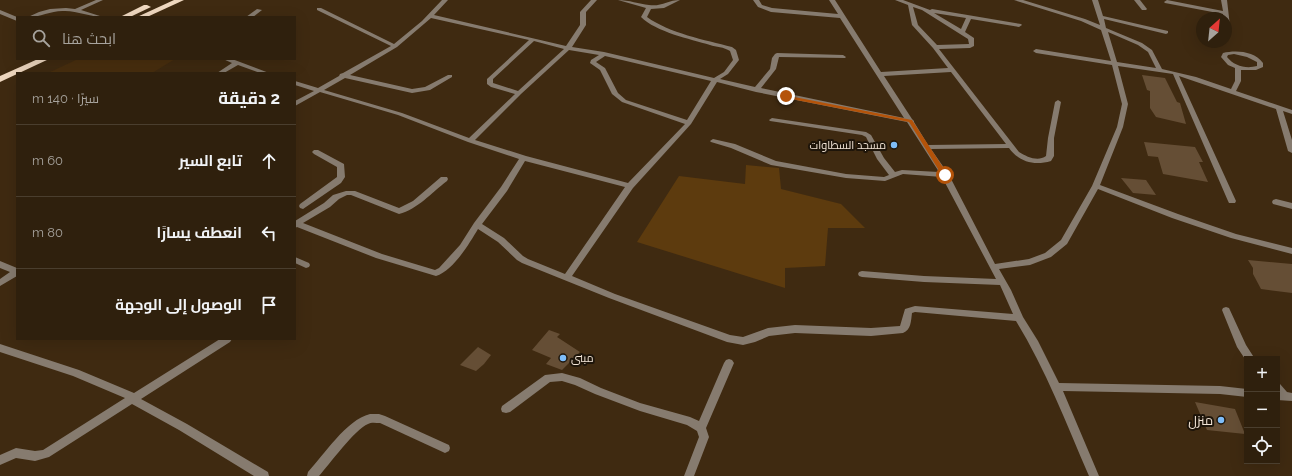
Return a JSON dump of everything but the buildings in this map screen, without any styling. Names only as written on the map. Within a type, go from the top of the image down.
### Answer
[{"type":"highway","points":[[126,16],[163,0]]},
{"type":"highway","points":[[143,16],[180,0]]},
{"type":"highway","points":[[0,71],[25,60]]},
{"type":"highway","points":[[0,79],[43,60]]},
{"type":"street","points":[[78,10],[100,0]]},
{"type":"street","points":[[296,103],[342,75],[395,46],[415,30],[445,0]]},
{"type":"street","points":[[470,141],[568,48],[583,25],[583,12],[594,0]]},
{"type":"street","points":[[621,0],[649,7],[662,7],[677,0]]},
{"type":"street","points":[[756,0],[760,6],[772,10],[842,16]]},
{"type":"street","points":[[832,0],[945,175],[1002,282],[1019,318],[1035,344],[1056,387],[1094,476]]},
{"type":"street","points":[[898,0],[936,12],[1019,25]]},
{"type":"street","points":[[993,267],[1030,262],[1048,255],[1064,242],[1096,186],[1123,116],[1125,104],[1115,64],[1095,0]]},
{"type":"street","points":[[1137,0],[1144,9]]},
{"type":"street","points":[[1224,0],[1225,12]]},
{"type":"street","points":[[1020,1],[1083,20],[1147,48],[1153,54],[1160,71]]},
{"type":"street","points":[[1167,2],[1220,12]]},
{"type":"street","points":[[910,4],[915,25],[935,47],[1017,154],[1028,159],[1048,159],[1050,156],[1051,138],[1058,102]]},
{"type":"street","points":[[567,277],[630,186],[689,123],[715,80],[726,73],[736,60],[733,50],[667,30],[648,22],[644,18],[649,7]]},
{"type":"street","points":[[33,16],[50,9],[78,10],[97,16]]},
{"type":"street","points":[[319,9],[395,46]]},
{"type":"street","points":[[924,9],[971,38],[972,45],[935,47]]},
{"type":"street","points":[[250,16],[259,10]]},
{"type":"street","points":[[0,12],[16,19]]},
{"type":"street","points":[[430,16],[568,48],[604,54],[756,90],[910,121]]},
{"type":"street","points":[[962,33],[969,17]]},
{"type":"street","points":[[1101,17],[1166,32]]},
{"type":"street","points":[[519,93],[493,86],[490,84],[490,79],[533,39]]},
{"type":"street","points":[[1036,51],[1175,73],[1233,91],[1292,112]]},
{"type":"street","points":[[1228,52],[1242,53],[1255,58],[1261,64],[1260,67],[1251,69],[1238,66],[1226,60],[1224,57],[1225,54],[1228,52]]},
{"type":"street","points":[[604,54],[593,61],[593,64],[602,69],[615,94],[624,101],[689,123]]},
{"type":"street","points":[[756,90],[773,69],[775,58],[777,56],[843,57]]},
{"type":"street","points":[[229,60],[263,72]]},
{"type":"street","points":[[222,72],[238,63]]},
{"type":"street","points":[[1233,91],[1238,81],[1238,66]]},
{"type":"street","points":[[880,74],[953,70]]},
{"type":"street","points":[[1175,73],[1232,201]]},
{"type":"street","points":[[342,75],[412,91],[432,88],[450,76]]},
{"type":"street","points":[[296,83],[400,114],[470,141],[523,158],[630,186]]},
{"type":"street","points":[[1279,108],[1292,151]]},
{"type":"street","points":[[772,120],[864,133],[869,136],[881,159],[894,176]]},
{"type":"street","points":[[713,140],[733,146],[774,163],[854,176],[885,179],[902,172],[945,175]]},
{"type":"street","points":[[927,147],[1010,146]]},
{"type":"street","points":[[303,206],[338,181],[341,176],[341,166],[316,152]]},
{"type":"street","points":[[296,225],[379,256],[433,273],[442,270],[458,253],[476,225],[504,189],[523,158]]},
{"type":"street","points":[[296,225],[327,205],[336,197],[346,193],[352,193],[399,211],[403,210],[413,204],[444,179]]},
{"type":"street","points":[[1096,186],[1175,216],[1234,236],[1292,251]]},
{"type":"street","points":[[296,202],[315,212]]},
{"type":"street","points":[[1276,202],[1292,206]]},
{"type":"street","points":[[476,225],[501,240],[525,261],[647,309],[730,339],[743,341],[768,332],[795,329],[871,332],[902,329],[906,325],[908,311],[915,309],[1019,318]]},
{"type":"street","points":[[296,260],[306,264]]},
{"type":"street","points":[[0,264],[16,272]]},
{"type":"street","points":[[0,283],[16,273]]},
{"type":"street","points":[[862,274],[924,279],[1002,282]]},
{"type":"street","points":[[1226,310],[1242,348],[1248,356]]},
{"type":"street","points":[[0,460],[16,453],[35,456],[45,454],[225,340]]},
{"type":"street","points":[[0,348],[76,373],[133,397],[132,399],[183,427],[264,476]]},
{"type":"street","points":[[701,428],[729,363]]},
{"type":"street","points":[[506,409],[548,378],[562,377],[640,407],[690,421],[701,428],[704,437],[689,476]]},
{"type":"street","points":[[1056,387],[1220,390],[1244,393]]},
{"type":"street","points":[[312,476],[353,430],[362,422],[374,418],[381,419],[444,448]]},
{"type":"shaded area","points":[[76,60],[173,60],[154,72],[50,72]]},
{"type":"shaded area","points":[[746,165],[779,168],[781,189],[841,204],[865,228],[828,228],[825,266],[785,268],[785,288],[637,242],[679,176],[745,184]]},
{"type":"place","name":"مسجد السطاوات","points":[[894,145]]},
{"type":"place","name":"مبنى","points":[[563,358]]},
{"type":"place","name":"منزل","points":[[1221,420]]},
{"type":"route","points":[[786,96],[910,121],[945,175]]}]
